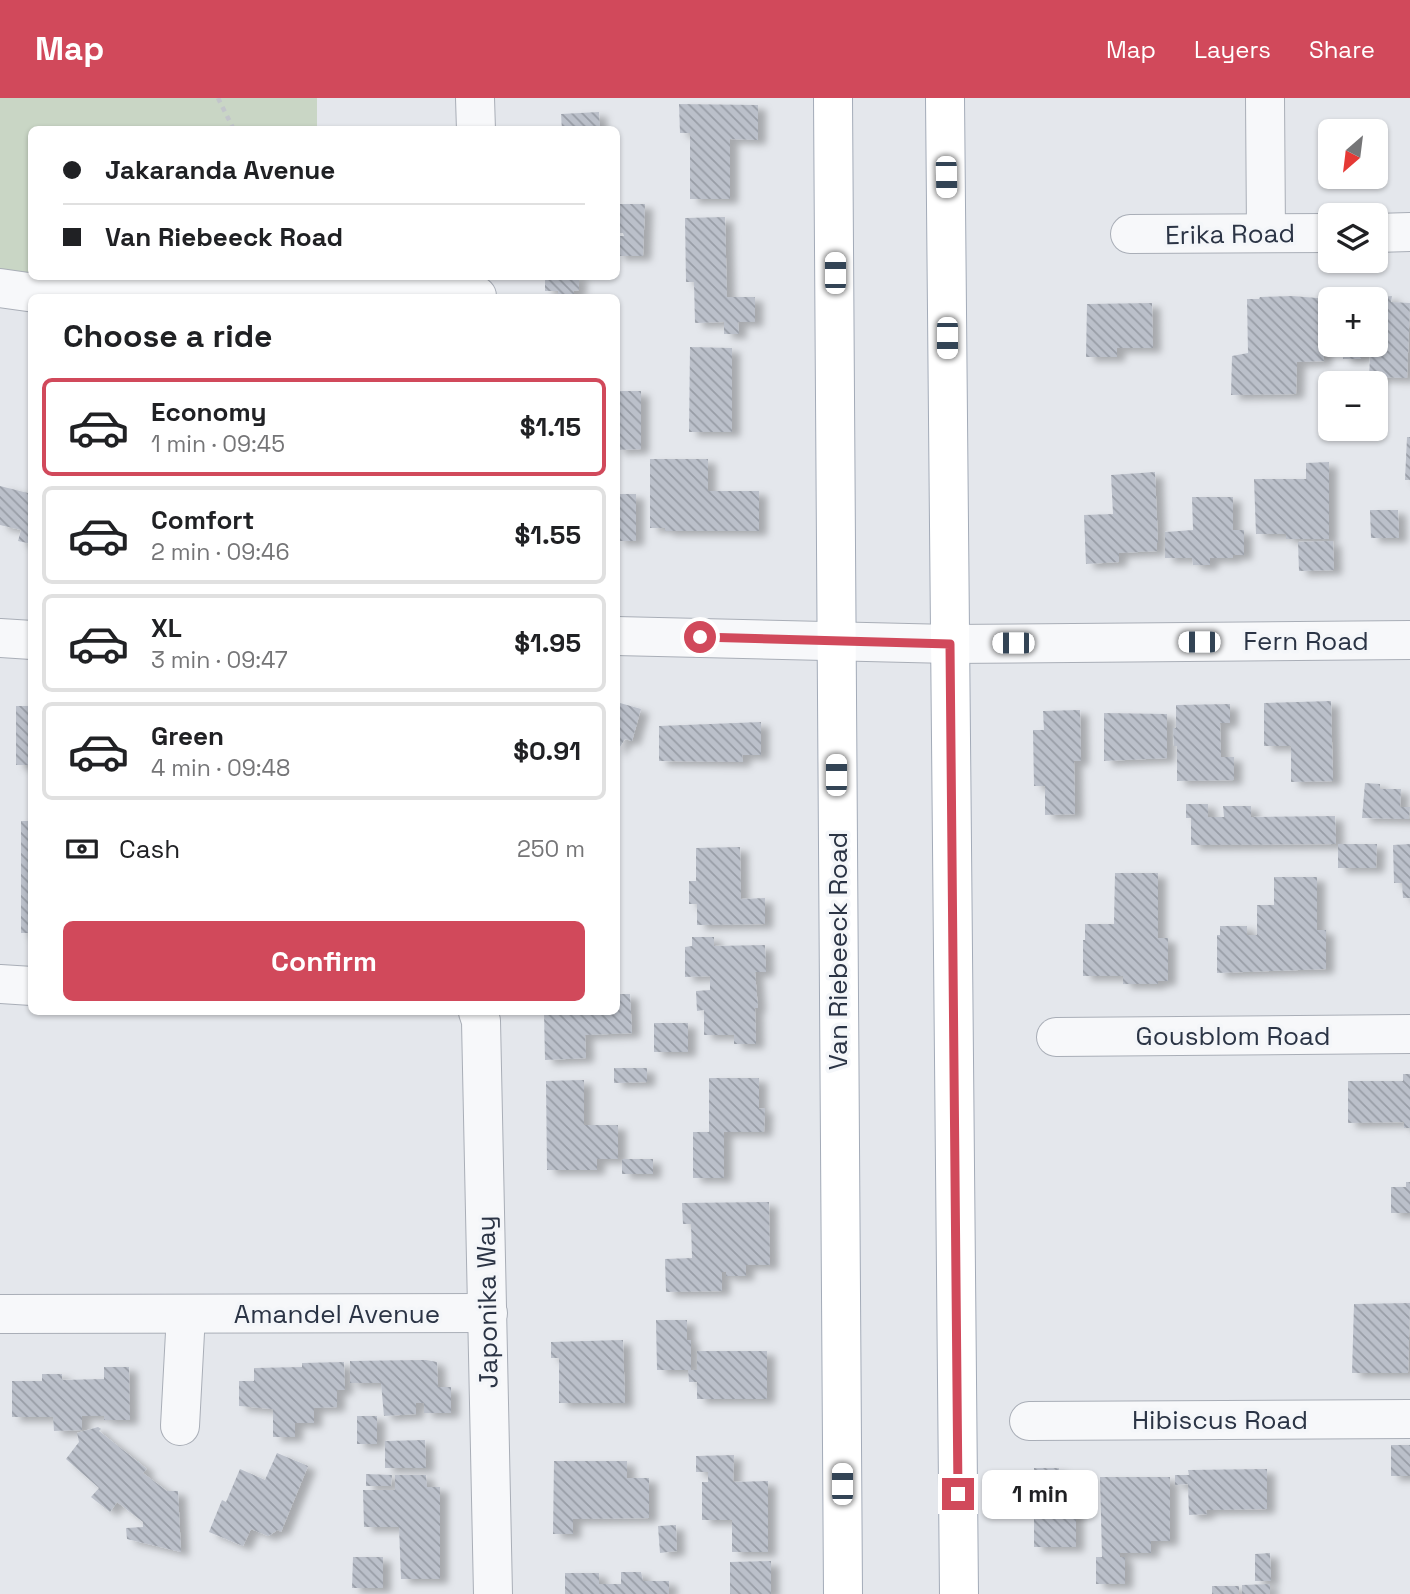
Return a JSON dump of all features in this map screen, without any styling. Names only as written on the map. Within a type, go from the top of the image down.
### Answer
[{"type":"main road","name":"Van Riebeeck Road","points":[[833,98],[843,1594]]},
{"type":"main road","points":[[945,98],[959,1594]]},
{"type":"street","points":[[475,98],[475,126]]},
{"type":"street","points":[[1265,98],[1266,233]]},
{"type":"street","points":[[1388,233],[1410,232]]},
{"type":"street","name":"Erika Road","points":[[1130,234],[1318,233]]},
{"type":"street","points":[[0,288],[35,293],[477,290]]},
{"type":"street","name":"Fern Road","points":[[620,636],[950,644],[1410,640]]},
{"type":"street","points":[[0,638],[28,640]]},
{"type":"street","points":[[0,984],[28,986]]},
{"type":"street","name":"Japonika Way","points":[[479,1015],[493,1594]]},
{"type":"street","name":"Gousblom Road","points":[[1056,1037],[1410,1034]]},
{"type":"street","name":"Amandel Avenue","points":[[0,1314],[488,1313]]},
{"type":"street","points":[[180,1426],[186,1314]]},
{"type":"street","name":"Hibiscus Road","points":[[1029,1420],[1410,1419]]},
{"type":"path","points":[[218,98],[232,126]]},
{"type":"green space","points":[[0,98],[317,98],[317,126],[28,126],[28,276],[0,274]]},
{"type":"building","points":[[679,104],[758,105],[758,140],[730,139],[730,199],[690,199],[690,133],[680,133]]},
{"type":"building","points":[[599,112],[600,126],[562,126],[561,114]]},
{"type":"building","points":[[620,204],[645,204],[643,256],[620,256],[620,236],[624,236],[620,233]]},
{"type":"building","points":[[725,217],[727,297],[755,297],[755,322],[738,322],[739,334],[724,334],[724,322],[695,323],[694,282],[686,282],[685,218]]},
{"type":"building","points":[[545,280],[579,280],[579,290],[574,291],[574,294],[545,291]]},
{"type":"building","points":[[1388,296],[1392,296],[1391,302],[1410,303],[1407,378],[1388,378],[1388,371],[1369,371],[1370,357],[1388,357]]},
{"type":"building","points":[[1318,298],[1318,357],[1324,357],[1324,361],[1297,362],[1296,394],[1231,395],[1232,356],[1248,353],[1247,299]]},
{"type":"building","points":[[1152,303],[1153,348],[1117,348],[1117,357],[1086,357],[1087,304]]},
{"type":"building","points":[[690,347],[732,348],[732,432],[689,432]]},
{"type":"building","points":[[1343,357],[1361,357],[1361,359]]},
{"type":"building","points":[[620,391],[641,391],[641,449],[620,450]]},
{"type":"building","points":[[1407,437],[1410,437],[1410,480],[1405,480]]},
{"type":"building","points":[[650,459],[708,459],[708,491],[759,491],[759,531],[665,531],[665,528],[650,528]]},
{"type":"building","points":[[1329,462],[1329,539],[1286,539],[1286,534],[1256,534],[1254,479],[1306,479],[1306,463]]},
{"type":"building","points":[[1155,472],[1157,551],[1119,553],[1119,562],[1086,564],[1084,515],[1113,514],[1111,475]]},
{"type":"building","points":[[0,486],[28,493],[28,543],[18,541],[21,530],[0,525]]},
{"type":"building","points":[[620,494],[636,494],[636,541],[620,541]]},
{"type":"building","points":[[1192,497],[1233,497],[1233,530],[1244,530],[1244,555],[1210,558],[1210,565],[1193,565],[1192,558],[1165,558],[1165,532],[1193,530]]},
{"type":"building","points":[[1370,510],[1398,510],[1399,538],[1371,538]]},
{"type":"building","points":[[1333,541],[1334,570],[1299,571],[1298,542]]},
{"type":"building","points":[[1331,701],[1333,781],[1291,782],[1291,746],[1264,746],[1264,703]]},
{"type":"building","points":[[620,703],[641,709],[632,741],[625,739],[620,747]]},
{"type":"building","points":[[1230,704],[1230,723],[1220,723],[1221,757],[1234,757],[1234,780],[1177,781],[1177,746],[1174,746],[1173,728],[1176,728],[1176,705]]},
{"type":"building","points":[[16,706],[28,706],[28,765],[16,765]]},
{"type":"building","points":[[1080,710],[1081,761],[1074,761],[1075,814],[1045,815],[1045,786],[1034,786],[1033,730],[1044,730],[1043,711]]},
{"type":"building","points":[[1104,713],[1167,714],[1167,758],[1104,761]]},
{"type":"building","points":[[761,722],[761,755],[742,755],[743,762],[659,761],[659,726]]},
{"type":"building","points":[[1365,783],[1380,784],[1380,789],[1401,789],[1400,807],[1410,807],[1409,819],[1362,818]]},
{"type":"building","points":[[1186,804],[1208,804],[1208,817],[1224,817],[1223,806],[1251,806],[1251,817],[1335,816],[1336,844],[1191,845],[1191,818],[1186,818]]},
{"type":"building","points":[[21,821],[28,821],[28,933],[21,933]]},
{"type":"building","points":[[1338,844],[1377,844],[1376,868],[1338,868]]},
{"type":"building","points":[[1410,844],[1410,898],[1403,898],[1402,883],[1394,883],[1393,845]]},
{"type":"building","points":[[740,847],[741,899],[765,898],[765,924],[697,925],[697,904],[689,904],[689,881],[696,881],[696,848]]},
{"type":"building","points":[[1115,873],[1158,873],[1158,938],[1168,938],[1168,981],[1158,981],[1158,984],[1123,984],[1123,976],[1083,976],[1085,924],[1114,924]]},
{"type":"building","points":[[1274,877],[1317,877],[1317,930],[1326,930],[1326,969],[1217,973],[1217,935],[1220,935],[1220,926],[1247,926],[1247,935],[1257,935],[1257,905],[1274,905]]},
{"type":"building","points":[[692,937],[714,937],[714,946],[765,945],[766,972],[755,972],[758,1008],[755,1008],[756,1044],[734,1044],[734,1035],[704,1035],[704,1010],[697,1011],[696,991],[710,990],[710,976],[685,977],[685,947],[692,946]]},
{"type":"building","points":[[620,994],[630,994],[632,1033],[585,1035],[586,1058],[545,1060],[544,1015],[620,1015]]},
{"type":"building","points":[[654,1023],[688,1023],[688,1052],[654,1052]]},
{"type":"building","points":[[614,1068],[647,1068],[647,1082],[614,1083]]},
{"type":"building","points":[[1403,1074],[1410,1074],[1410,1128],[1404,1128],[1404,1122],[1348,1123],[1348,1081],[1403,1081]]},
{"type":"building","points":[[709,1078],[759,1078],[759,1109],[765,1108],[764,1132],[724,1132],[724,1178],[693,1178],[693,1132],[709,1132]]},
{"type":"building","points":[[584,1080],[584,1125],[618,1125],[618,1159],[597,1159],[597,1170],[547,1170],[546,1081]]},
{"type":"building","points":[[622,1159],[653,1159],[653,1174],[622,1174]]},
{"type":"building","points":[[1406,1182],[1410,1182],[1410,1213],[1391,1213],[1391,1187],[1406,1187]]},
{"type":"building","points":[[769,1202],[770,1265],[746,1265],[746,1276],[726,1276],[726,1272],[722,1272],[722,1291],[666,1292],[665,1259],[692,1258],[691,1224],[683,1224],[682,1203]]},
{"type":"building","points":[[1410,1303],[1408,1373],[1352,1373],[1354,1304]]},
{"type":"building","points":[[656,1320],[687,1320],[687,1340],[691,1340],[691,1370],[697,1370],[697,1351],[767,1351],[767,1399],[697,1399],[697,1382],[689,1382],[688,1370],[657,1370]]},
{"type":"building","points":[[623,1340],[625,1403],[559,1403],[559,1358],[551,1358],[551,1342]]},
{"type":"building","points":[[350,1361],[437,1362],[438,1387],[451,1387],[451,1413],[424,1413],[424,1403],[416,1403],[416,1414],[384,1416],[381,1383],[350,1383]]},
{"type":"building","points":[[344,1362],[345,1390],[337,1390],[337,1407],[314,1408],[314,1423],[295,1423],[295,1437],[273,1437],[273,1409],[239,1406],[239,1381],[254,1381],[254,1368],[302,1367],[302,1363]]},
{"type":"building","points":[[104,1367],[129,1367],[130,1420],[104,1420],[104,1416],[82,1416],[82,1430],[54,1431],[53,1417],[12,1417],[12,1381],[42,1381],[42,1374],[62,1374],[62,1380],[104,1379]]},
{"type":"building","points":[[357,1416],[377,1416],[377,1444],[357,1444]]},
{"type":"building","points":[[98,1427],[101,1429],[99,1431],[147,1469],[143,1473],[167,1491],[178,1491],[181,1552],[127,1539],[126,1528],[143,1527],[143,1522],[117,1502],[110,1512],[91,1497],[99,1488],[66,1459],[79,1442],[77,1433]]},
{"type":"building","points":[[425,1440],[426,1468],[385,1468],[385,1441]]},
{"type":"building","points":[[1391,1445],[1410,1445],[1410,1476],[1391,1476]]},
{"type":"building","points":[[277,1453],[308,1466],[281,1532],[278,1530],[268,1536],[251,1529],[243,1546],[209,1532],[222,1500],[226,1502],[240,1469],[265,1480]]},
{"type":"building","points":[[734,1455],[733,1482],[768,1481],[768,1552],[732,1552],[732,1520],[702,1520],[702,1482],[708,1482],[708,1472],[696,1472],[696,1456]]},
{"type":"building","points":[[554,1461],[627,1461],[627,1478],[649,1478],[649,1518],[573,1519],[573,1534],[553,1534]]},
{"type":"building","points":[[1034,1468],[1059,1468],[1059,1478],[1076,1477],[1076,1547],[1034,1547]]},
{"type":"building","points":[[1267,1469],[1267,1509],[1206,1510],[1207,1514],[1189,1515],[1188,1484],[1175,1485],[1175,1475],[1189,1475],[1188,1470]]},
{"type":"building","points":[[366,1474],[392,1475],[391,1486],[366,1486]]},
{"type":"building","points":[[395,1475],[426,1475],[427,1487],[440,1487],[440,1579],[401,1579],[399,1527],[364,1527],[363,1490],[395,1490]]},
{"type":"building","points":[[1100,1477],[1170,1477],[1170,1541],[1151,1541],[1151,1553],[1120,1553],[1120,1557],[1125,1557],[1125,1584],[1096,1584],[1096,1557],[1102,1557]]},
{"type":"building","points":[[676,1525],[677,1551],[660,1553],[658,1526]]},
{"type":"building","points":[[1270,1553],[1271,1581],[1255,1581],[1255,1554]]},
{"type":"building","points":[[353,1557],[383,1557],[383,1588],[352,1588]]},
{"type":"building","points":[[771,1561],[771,1594],[730,1594],[730,1562]]},
{"type":"building","points":[[621,1572],[641,1572],[643,1581],[669,1581],[669,1594],[565,1594],[565,1573],[599,1573],[599,1584],[621,1584]]},
{"type":"building","points":[[1270,1584],[1270,1594],[1242,1594],[1242,1585]]},
{"type":"building","points":[[1212,1586],[1239,1586],[1239,1594],[1212,1594]]},
{"type":"route","points":[[700,637],[950,644],[958,1494]]}]
